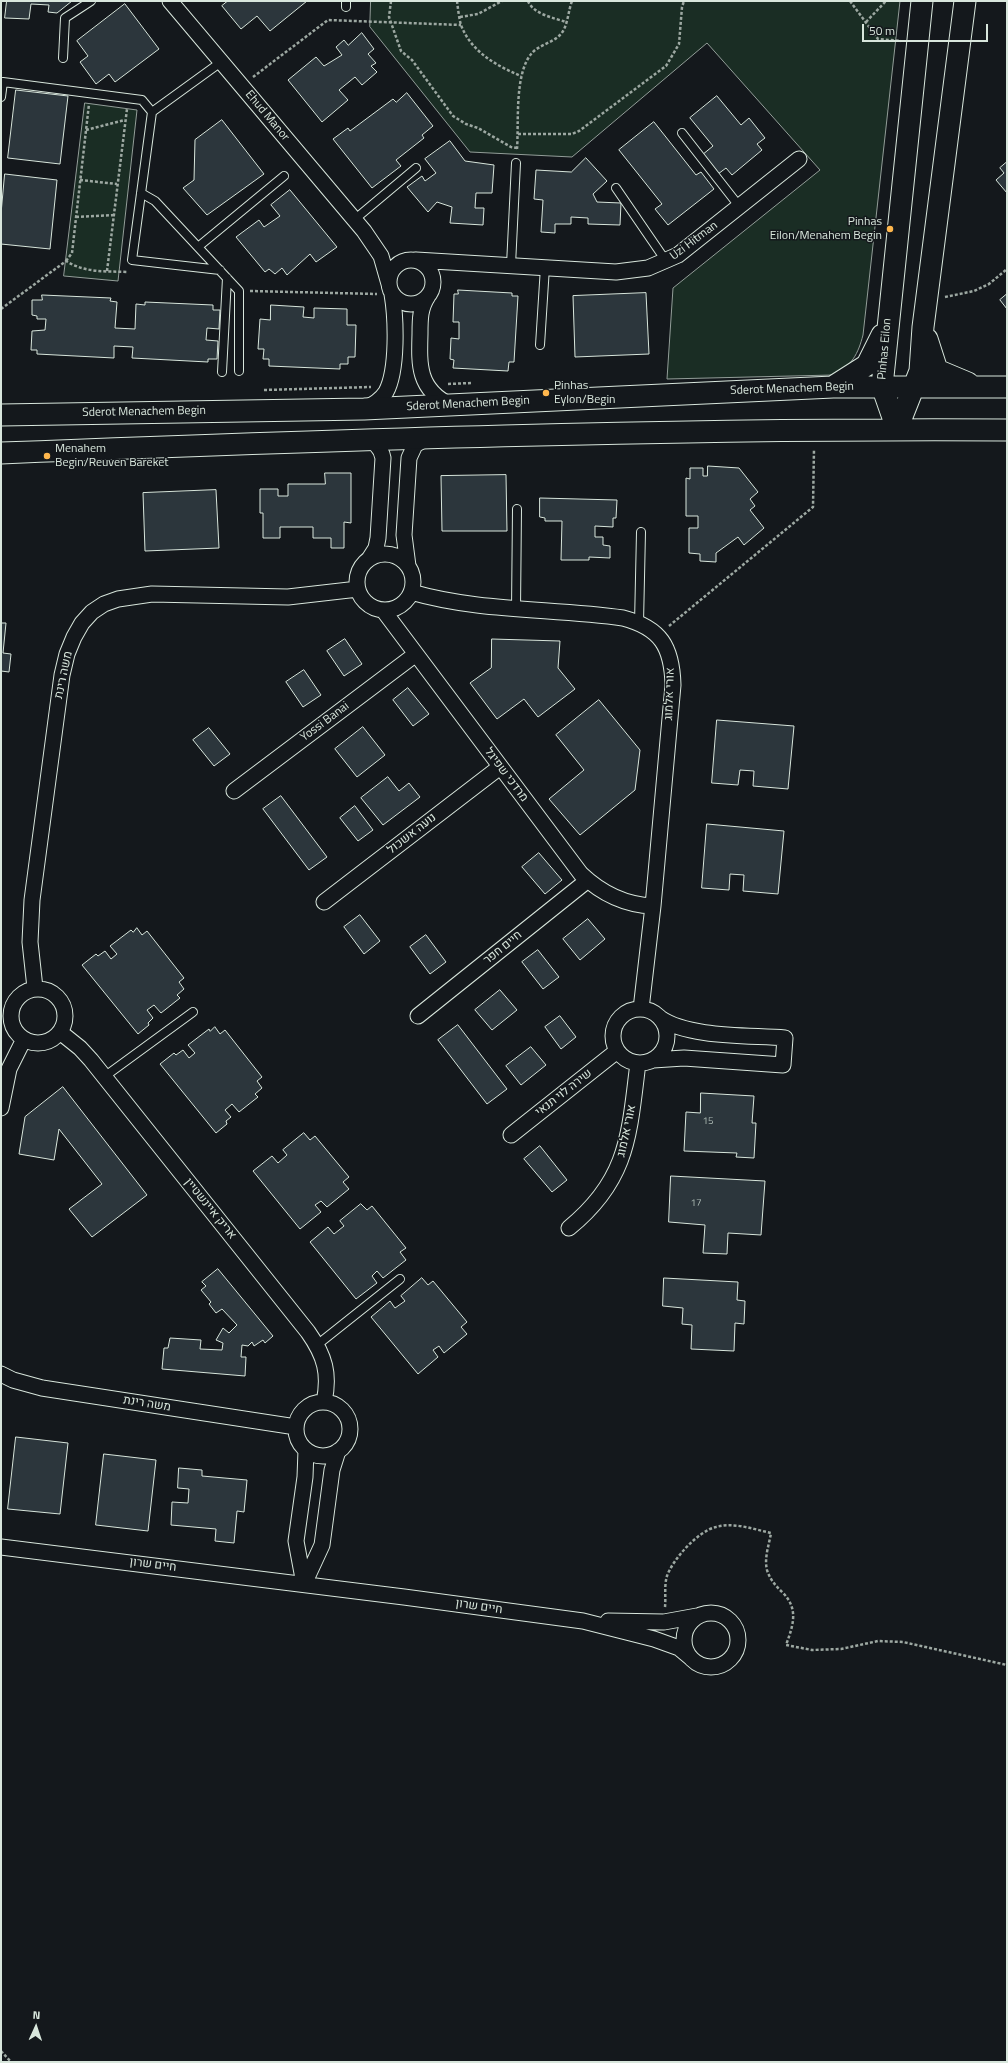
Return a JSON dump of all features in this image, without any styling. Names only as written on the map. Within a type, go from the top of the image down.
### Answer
[{"type":"street","name":"Ehud Manor","points":[[170,1],[364,231],[388,250],[412,260]]},
{"type":"street","name":"Pinhas Eilon","points":[[897,429],[882,386],[887,326],[922,1]]},
{"type":"street","points":[[897,429],[915,387],[920,371],[923,327],[965,1]]},
{"type":"street","name":"Uzi Hitman","points":[[412,260],[622,272],[648,268],[678,255],[799,159]]},
{"type":"street","name":"Ehud Manor","points":[[364,231],[380,256],[391,289],[395,332],[390,381],[380,399],[364,409]]},
{"type":"street","points":[[430,291],[420,302],[410,304],[400,301],[391,289],[389,277],[399,263],[412,260],[425,265],[429,270],[433,279],[430,291],[423,304],[420,315],[420,370],[425,382],[432,392],[441,400],[450,404]]},
{"type":"street","name":"Uzi Hitman","points":[[430,291],[445,273],[474,263]]},
{"type":"street","points":[[833,387],[867,365],[887,326]]},
{"type":"street","points":[[923,327],[937,370],[976,386]]},
{"type":"street","name":"Sderot Menachem Begin","points":[[2,414],[364,409],[833,387],[1007,387]]},
{"type":"street","points":[[1,453],[362,439],[897,429],[1007,430]]},
{"type":"street","points":[[362,439],[368,440],[378,446],[383,458],[378,538],[376,548],[358,572],[358,589],[367,603],[374,608],[383,610],[400,605],[411,592],[412,579],[408,566],[404,535],[409,458],[415,445],[427,438]]},
{"type":"street","points":[[369,559],[377,555],[390,555],[399,558],[408,566]]},
{"type":"street","name":"משה רינת","points":[[34,988],[30,942],[33,892],[62,675],[69,648],[82,623],[92,612],[104,604],[134,596],[172,594],[288,597],[358,589]]},
{"type":"street","name":"אורי אלמוג","points":[[411,592],[452,602],[516,609],[608,616],[639,623],[658,635],[666,647],[669,655],[672,685],[653,906],[641,1009]]},
{"type":"street","name":"מרדכי שפיגל","points":[[383,610],[576,868],[601,891],[634,904],[653,906]]},
{"type":"street","name":"Yossi Banai","points":[[234,791],[416,654]]},
{"type":"street","name":"נועה אשכול","points":[[324,902],[500,767]]},
{"type":"street","name":"חיים חפר","points":[[418,1016],[588,880]]},
{"type":"street","points":[[34,988],[52,992],[61,1001],[65,1017],[60,1032],[53,1038],[41,1043],[24,1039],[13,1027],[11,1010],[19,995],[34,988]]},
{"type":"street","points":[[641,1009],[650,1011],[660,1018],[675,1026],[697,1032],[785,1038],[784,1065],[684,1058],[646,1062],[626,1060],[617,1051],[612,1035],[616,1022],[629,1011],[641,1009]]},
{"type":"street","points":[[646,1062],[661,1053],[667,1042],[666,1029],[660,1018]]},
{"type":"street","name":"אריק איינשטיין","points":[[60,1032],[80,1048],[104,1077],[317,1345],[324,1363],[327,1379],[324,1402]]},
{"type":"street","points":[[1,1108],[9,1068],[24,1039]]},
{"type":"street","name":"שירה לוי תנאי","points":[[511,1135],[617,1051]]},
{"type":"street","name":"אורי אלמוג","points":[[569,1228],[598,1200],[620,1165],[628,1140],[646,1062]]},
{"type":"street","name":"משה רינת","points":[[1,1374],[13,1380],[42,1388],[296,1428]]},
{"type":"street","points":[[304,1584],[322,1545],[332,1470],[338,1451],[348,1439],[350,1430],[349,1422],[340,1408],[324,1402],[315,1403],[305,1409],[299,1415],[296,1428],[298,1440],[306,1450],[321,1456],[338,1451]]},
{"type":"street","points":[[304,1584],[296,1542],[305,1477],[306,1450]]},
{"type":"street","name":"חיים שרון","points":[[1,1547],[304,1584],[583,1621],[654,1639],[679,1648],[691,1658]]},
{"type":"street","points":[[712,1613],[728,1619],[736,1629],[737,1645],[729,1660],[718,1666],[701,1665],[691,1658],[684,1644],[685,1632],[690,1622],[700,1615],[712,1613]]},
{"type":"street","name":"חיים שרון","points":[[583,1621],[664,1622],[700,1615]]},
{"type":"lane","points":[[63,58],[66,18],[91,1]]},
{"type":"lane","points":[[220,270],[132,260],[152,112],[221,62]]},
{"type":"lane","points":[[1,97],[3,82],[142,100],[152,112]]},
{"type":"lane","points":[[682,133],[739,206]]},
{"type":"lane","points":[[511,265],[516,163]]},
{"type":"lane","points":[[354,220],[416,168]]},
{"type":"lane","points":[[198,247],[284,176]]},
{"type":"lane","points":[[616,188],[666,261]]},
{"type":"lane","points":[[141,193],[155,201],[239,291],[239,371]]},
{"type":"lane","points":[[540,345],[545,267]]},
{"type":"lane","points":[[222,372],[227,278]]},
{"type":"lane","points":[[516,609],[517,509]]},
{"type":"lane","points":[[639,623],[641,532]]},
{"type":"lane","points":[[104,1077],[193,1012]]},
{"type":"lane","points":[[317,1345],[400,1279]]},
{"type":"path","points":[[391,1],[388,17],[402,51],[412,60],[453,116],[466,124],[478,128],[511,147],[517,148]]},
{"type":"path","points":[[457,1],[461,25],[470,41],[479,52],[500,66],[521,76]]},
{"type":"path","points":[[460,17],[478,14],[502,1]]},
{"type":"path","points":[[528,1],[529,5],[542,14],[566,22]]},
{"type":"path","points":[[516,163],[521,76],[532,53],[560,35],[566,22],[572,1]]},
{"type":"path","points":[[518,134],[572,134],[579,131],[666,66],[679,44],[682,7],[684,1]]},
{"type":"path","points":[[850,1],[878,39],[918,42]]},
{"type":"path","points":[[866,22],[886,1]]},
{"type":"path","points":[[242,86],[328,20],[461,25]]},
{"type":"path","points":[[1,309],[66,262],[72,253],[90,93]]},
{"type":"path","points":[[107,271],[128,98]]},
{"type":"path","points":[[86,130],[125,120]]},
{"type":"path","points":[[80,180],[117,184]]},
{"type":"path","points":[[76,217],[114,215]]},
{"type":"path","points":[[66,262],[75,267],[89,271],[131,272]]},
{"type":"path","points":[[926,304],[947,296],[974,291],[989,284],[1007,269]]},
{"type":"path","points":[[239,291],[391,289]]},
{"type":"path","points":[[658,635],[813,507],[814,448]]},
{"type":"path","points":[[664,1622],[667,1577],[678,1556],[701,1534],[715,1527],[734,1525],[771,1533],[766,1560],[767,1570],[771,1579],[790,1600],[793,1608],[794,1616],[786,1645],[812,1650],[840,1649],[878,1641],[903,1642],[1007,1665]]},
{"type":"path","points":[[1,2051],[11,2062]]},
{"type":"green space","points":[[371,1],[900,1],[863,335],[859,348],[853,359],[845,368],[833,375],[667,379],[673,288],[820,170],[707,43],[572,157],[470,152],[370,27]]},
{"type":"green space","points":[[85,103],[137,110],[118,281],[64,276]]},
{"type":"building","points":[[7,1],[72,1],[57,13],[48,12],[49,5],[31,4],[29,19],[5,18]]},
{"type":"building","points":[[228,1],[307,1],[270,31],[257,16],[241,29],[222,6]]},
{"type":"building","points":[[125,4],[159,49],[115,82],[109,74],[96,84],[80,62],[88,56],[77,41]]},
{"type":"building","points":[[362,33],[374,49],[368,54],[376,63],[371,66],[377,72],[362,85],[355,77],[339,90],[348,100],[322,122],[288,80],[316,57],[324,66],[342,55],[336,47],[344,40],[348,45]]},
{"type":"building","points":[[16,90],[68,96],[60,164],[8,158]]},
{"type":"building","points":[[407,93],[433,126],[422,135],[424,138],[396,160],[401,166],[372,188],[333,139],[348,128],[350,131],[393,99],[396,102]]},
{"type":"building","points":[[717,96],[741,125],[749,118],[765,138],[757,144],[762,150],[732,175],[726,168],[718,174],[702,155],[713,146],[690,118]]},
{"type":"building","points":[[222,120],[264,174],[207,215],[183,188],[194,180],[195,140]]},
{"type":"building","points":[[654,122],[696,175],[701,172],[714,189],[668,225],[655,209],[662,204],[619,150]]},
{"type":"building","points":[[450,141],[465,161],[494,165],[492,193],[476,193],[475,208],[484,208],[483,225],[450,223],[452,207],[437,202],[428,212],[407,187],[422,176],[425,181],[436,173],[425,159]]},
{"type":"building","points":[[586,158],[607,181],[593,194],[597,202],[621,203],[620,225],[588,224],[588,218],[571,217],[571,224],[555,224],[555,233],[541,232],[543,200],[534,199],[536,170],[571,172]]},
{"type":"building","points":[[1007,162],[1007,193],[996,180],[1004,173],[1000,168]]},
{"type":"building","points":[[5,174],[57,180],[50,249],[1,244],[1,214]]},
{"type":"building","points":[[290,190],[337,247],[316,262],[310,254],[287,275],[282,268],[275,274],[269,269],[265,272],[236,237],[259,220],[264,227],[280,216],[271,205]]},
{"type":"building","points":[[458,290],[512,293],[512,296],[518,296],[514,362],[509,362],[508,371],[453,368],[454,360],[450,359],[451,338],[459,339],[459,322],[453,322],[454,294],[458,294]]},
{"type":"building","points":[[646,293],[649,354],[575,357],[573,296]]},
{"type":"building","points":[[1007,294],[1007,309],[1000,300]]},
{"type":"building","points":[[42,295],[111,298],[110,301],[117,302],[115,328],[135,329],[136,304],[145,305],[145,302],[213,305],[213,310],[220,310],[219,329],[207,328],[206,340],[218,341],[217,359],[208,359],[208,362],[132,358],[133,347],[114,346],[114,358],[37,354],[37,350],[31,350],[32,331],[45,330],[46,319],[37,319],[37,316],[32,315],[32,300],[42,300]]},
{"type":"building","points":[[271,305],[304,307],[303,317],[314,318],[314,308],[347,309],[347,325],[356,325],[355,357],[348,357],[348,364],[340,364],[340,369],[269,366],[269,359],[263,359],[264,349],[258,349],[260,319],[270,320]]},
{"type":"building","points":[[708,466],[739,468],[758,492],[750,499],[755,506],[750,510],[764,528],[744,545],[738,537],[716,553],[716,562],[700,561],[700,554],[689,553],[689,528],[698,528],[698,516],[686,516],[686,478],[690,479],[690,468],[703,468],[703,476],[707,476]]},
{"type":"building","points":[[325,473],[351,473],[351,523],[344,522],[344,548],[331,548],[331,538],[313,538],[313,527],[280,527],[280,538],[263,538],[263,513],[260,513],[260,489],[278,489],[278,496],[288,496],[288,484],[325,484]]},
{"type":"building","points":[[506,475],[507,531],[442,531],[441,476]]},
{"type":"building","points":[[216,490],[219,548],[145,551],[143,493]]},
{"type":"building","points":[[540,498],[617,500],[616,518],[613,518],[613,527],[595,526],[595,537],[603,537],[603,545],[610,546],[610,558],[589,557],[589,560],[561,560],[562,521],[545,521],[545,518],[540,517]]},
{"type":"building","points":[[1,623],[6,623],[3,653],[11,654],[9,672],[1,671]]},
{"type":"building","points":[[345,639],[362,664],[344,676],[327,651]]},
{"type":"building","points":[[492,639],[560,641],[558,668],[575,689],[538,717],[524,699],[497,719],[470,683],[491,668]]},
{"type":"building","points":[[304,670],[321,695],[303,707],[286,682]]},
{"type":"building","points":[[408,688],[429,714],[413,726],[393,700]]},
{"type":"building","points":[[599,700],[640,750],[635,790],[580,835],[549,799],[584,770],[556,735]]},
{"type":"building","points":[[717,720],[794,726],[788,789],[753,786],[754,771],[740,770],[738,785],[712,783]]},
{"type":"building","points":[[363,727],[385,755],[357,777],[335,749]]},
{"type":"building","points":[[209,728],[230,754],[214,766],[193,740]]},
{"type":"building","points":[[388,777],[399,791],[409,783],[420,797],[383,825],[361,798]]},
{"type":"building","points":[[281,796],[327,857],[309,870],[263,809]]},
{"type":"building","points":[[355,806],[373,830],[358,841],[340,818]]},
{"type":"building","points":[[707,824],[784,831],[778,894],[743,891],[744,875],[730,874],[729,890],[702,888]]},
{"type":"building","points":[[539,853],[562,880],[545,894],[522,867]]},
{"type":"building","points":[[360,915],[380,941],[364,954],[344,927]]},
{"type":"building","points":[[588,919],[605,939],[580,960],[563,939]]},
{"type":"building","points":[[137,928],[142,935],[147,931],[184,978],[179,982],[184,989],[177,995],[180,998],[161,1013],[154,1005],[147,1010],[153,1018],[148,1023],[149,1025],[138,1034],[82,965],[96,954],[98,956],[105,951],[111,959],[117,954],[110,946],[131,930],[133,932]]},
{"type":"building","points":[[426,935],[446,962],[430,974],[410,947]]},
{"type":"building","points":[[538,950],[559,977],[543,989],[522,962]]},
{"type":"building","points":[[500,990],[517,1010],[492,1030],[475,1010]]},
{"type":"building","points":[[560,1016],[576,1037],[561,1049],[545,1027]]},
{"type":"building","points":[[458,1025],[507,1089],[487,1104],[438,1040]]},
{"type":"building","points":[[215,1027],[220,1034],[225,1030],[262,1077],[257,1081],[262,1088],[255,1094],[258,1097],[239,1112],[232,1104],[225,1110],[231,1117],[226,1121],[227,1124],[216,1133],[160,1064],[174,1053],[176,1055],[183,1050],[189,1058],[195,1053],[188,1045],[209,1029],[210,1031]]},
{"type":"building","points":[[531,1047],[546,1065],[521,1085],[506,1066]]},
{"type":"building","points":[[63,1087],[147,1195],[92,1237],[69,1209],[102,1184],[59,1129],[54,1160],[19,1154],[25,1117]]},
{"type":"building","points":[[701,1093],[754,1096],[752,1123],[756,1123],[754,1158],[736,1157],[737,1153],[684,1151],[686,1112],[700,1113]]},
{"type":"building","points":[[304,1133],[310,1140],[315,1136],[349,1177],[343,1182],[349,1189],[327,1207],[321,1201],[315,1205],[321,1212],[300,1229],[253,1171],[272,1156],[278,1163],[287,1155],[283,1150]]},
{"type":"building","points":[[540,1146],[567,1180],[552,1192],[524,1159]]},
{"type":"building","points":[[671,1176],[765,1181],[761,1235],[728,1233],[727,1254],[703,1253],[705,1225],[669,1222]]},
{"type":"building","points":[[361,1204],[367,1210],[372,1206],[406,1248],[400,1252],[406,1260],[383,1278],[377,1271],[372,1276],[377,1283],[356,1299],[310,1242],[328,1227],[334,1234],[344,1226],[340,1221]]},
{"type":"building","points":[[218,1269],[273,1336],[265,1343],[263,1340],[254,1346],[252,1342],[248,1346],[242,1345],[241,1357],[246,1357],[245,1376],[162,1369],[164,1348],[168,1348],[170,1338],[201,1340],[200,1349],[222,1350],[223,1343],[216,1340],[223,1328],[229,1333],[237,1325],[222,1309],[216,1313],[209,1304],[211,1302],[201,1290],[206,1286],[202,1282]]},
{"type":"building","points":[[422,1278],[428,1285],[433,1281],[467,1322],[461,1327],[467,1334],[444,1353],[439,1346],[433,1350],[438,1357],[418,1374],[371,1317],[390,1301],[395,1308],[405,1301],[401,1296]]},
{"type":"building","points":[[664,1278],[738,1282],[737,1300],[745,1301],[744,1324],[735,1323],[734,1351],[691,1349],[692,1325],[682,1324],[683,1308],[663,1306]]},
{"type":"building","points":[[16,1437],[68,1443],[60,1514],[8,1509]]},
{"type":"building","points":[[104,1454],[156,1460],[148,1531],[96,1525]]},
{"type":"building","points":[[179,1468],[202,1470],[202,1476],[247,1480],[244,1512],[237,1511],[234,1543],[215,1541],[216,1529],[171,1525],[172,1502],[188,1503],[189,1489],[178,1488]]},
{"type":"place","name":"Pinhas Eilon/Menahem Begin","points":[[890,229]]},
{"type":"place","name":"Pinhas Eylon/Begin","points":[[546,393]]},
{"type":"place","name":"Menahem Begin/Reuven Bareket","points":[[47,456]]}]
